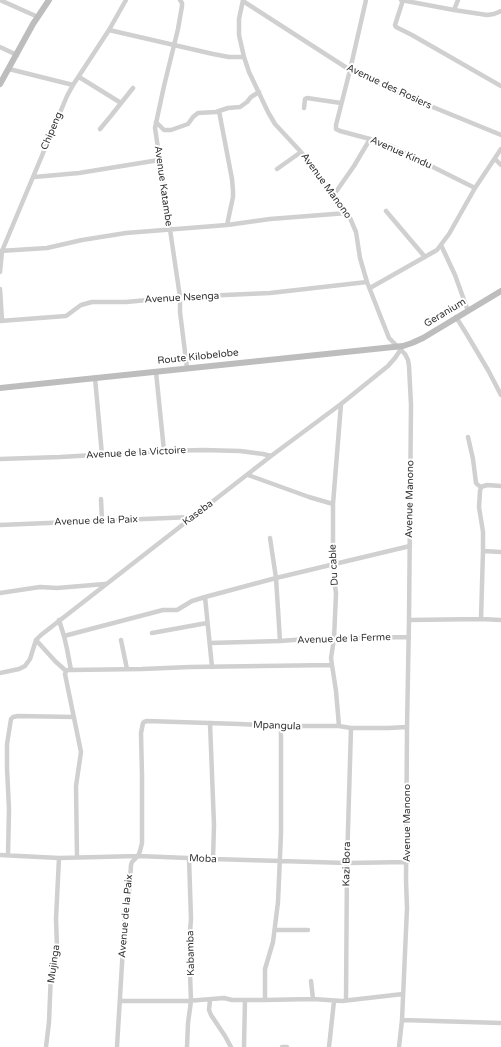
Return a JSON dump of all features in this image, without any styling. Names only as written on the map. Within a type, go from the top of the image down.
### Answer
[{"type":"street","points":[[0,0],[38,17]]},
{"type":"street","points":[[0,84],[49,0]]},
{"type":"street","name":"Chipeng","points":[[0,272],[1,251],[34,177],[54,126],[73,85],[109,30],[126,0]]},
{"type":"street","name":"Avenue Katambe","points":[[180,0],[182,6],[155,131],[180,297],[180,312],[187,368]]},
{"type":"street","name":"Avenue des Rosiers","points":[[243,0],[350,70],[401,94],[501,135]]},
{"type":"street","name":"Avenue Manono","points":[[243,0],[240,11],[239,36],[249,72],[275,124],[301,152],[350,218],[356,232],[360,258],[367,282],[389,338],[399,347],[408,360],[411,404],[410,620],[407,727],[407,908],[400,1047]]},
{"type":"street","name":"Avenue Kindu","points":[[366,0],[336,129],[370,139],[396,149],[475,188]]},
{"type":"street","points":[[501,11],[487,15],[402,0],[396,26],[501,86]]},
{"type":"street","points":[[454,10],[458,0]]},
{"type":"street","points":[[109,30],[221,56],[244,57]]},
{"type":"street","points":[[0,47],[17,55]]},
{"type":"street","points":[[9,69],[73,85]]},
{"type":"street","points":[[79,76],[121,103]]},
{"type":"street","points":[[100,129],[133,88]]},
{"type":"street","points":[[156,122],[164,130],[188,124],[193,116],[198,112],[216,112],[228,108],[240,107],[259,92]]},
{"type":"street","points":[[304,108],[305,99],[307,98],[341,103]]},
{"type":"street","points":[[219,111],[233,191],[227,225]]},
{"type":"street","points":[[333,196],[354,166],[370,139]]},
{"type":"street","points":[[370,288],[437,250],[449,234],[475,188],[501,149]]},
{"type":"street","points":[[277,169],[301,152]]},
{"type":"street","points":[[495,159],[501,165]]},
{"type":"street","points":[[34,177],[79,173],[159,160]]},
{"type":"street","points":[[386,211],[425,257]]},
{"type":"street","points":[[1,251],[47,248],[82,240],[126,233],[347,213]]},
{"type":"street","points":[[441,245],[456,275],[468,311]]},
{"type":"street","name":"Avenue Nsenga","points":[[1,320],[66,316],[81,306],[92,302],[126,302],[180,297],[270,293],[367,282]]},
{"type":"street","points":[[0,289],[1,320]]},
{"type":"street","name":"Geranium","points":[[399,347],[417,341],[501,291]]},
{"type":"street","points":[[456,317],[488,370],[501,395]]},
{"type":"street","name":"Route Kilobelobe","points":[[0,388],[399,347]]},
{"type":"street","name":"Kaseba","points":[[36,640],[105,584],[341,404],[388,366],[395,358],[399,347]]},
{"type":"street","points":[[156,372],[164,450]]},
{"type":"street","points":[[95,378],[102,455]]},
{"type":"street","name":"Du cable","points":[[339,726],[332,658],[336,594],[333,564],[333,504],[341,404]]},
{"type":"street","points":[[468,437],[476,483],[481,487]]},
{"type":"street","name":"Avenue de la Victoire","points":[[0,459],[102,455],[164,450],[227,450],[271,456]]},
{"type":"street","points":[[248,475],[333,504]]},
{"type":"street","points":[[481,487],[486,485],[501,486]]},
{"type":"street","points":[[481,487],[480,507],[483,532],[481,620]]},
{"type":"street","points":[[101,499],[102,521]]},
{"type":"street","name":"Avenue de la Paix","points":[[0,525],[192,517]]},
{"type":"street","points":[[270,538],[276,578],[280,641]]},
{"type":"street","points":[[64,636],[163,610],[177,610],[192,601],[204,597],[410,546]]},
{"type":"street","points":[[483,551],[501,552]]},
{"type":"street","points":[[0,593],[40,587],[57,588],[105,584]]},
{"type":"street","points":[[204,597],[212,667]]},
{"type":"street","points":[[59,620],[71,670]]},
{"type":"street","points":[[410,620],[501,620]]},
{"type":"street","points":[[152,634],[207,623]]},
{"type":"street","name":"Avenue de la Ferme","points":[[210,643],[409,637]]},
{"type":"street","points":[[36,640],[66,671]]},
{"type":"street","points":[[0,673],[26,666],[30,659],[36,640]]},
{"type":"street","points":[[121,640],[127,669]]},
{"type":"street","points":[[66,671],[332,665]]},
{"type":"street","points":[[66,671],[65,674],[81,748],[76,786],[77,857]]},
{"type":"street","points":[[8,855],[9,809],[7,744],[11,719],[18,716],[74,717]]},
{"type":"street","name":"Avenue de la Paix","points":[[117,1047],[124,914],[129,894],[131,865],[142,848],[141,733],[143,723],[147,721]]},
{"type":"street","name":"Mpangula","points":[[147,721],[281,726],[339,726],[351,728],[407,727]]},
{"type":"street","points":[[210,723],[214,825],[213,859]]},
{"type":"street","points":[[265,1000],[265,969],[271,951],[278,902],[280,861],[281,726]]},
{"type":"street","name":"Kazi Bora","points":[[346,1000],[347,863],[351,728]]},
{"type":"street","name":"Moba","points":[[0,855],[59,858],[138,856],[347,863],[407,862]]},
{"type":"street","name":"Mujinga","points":[[46,1047],[49,1022],[51,972],[57,948],[56,919],[59,858]]},
{"type":"street","name":"Kabamba","points":[[187,1047],[191,1001],[189,945],[191,918],[189,858]]},
{"type":"street","points":[[275,930],[308,930]]},
{"type":"street","points":[[310,981],[313,999]]},
{"type":"street","points":[[120,1002],[191,1001],[224,998],[232,1000],[313,999],[334,1001],[403,994]]},
{"type":"street","points":[[210,1000],[209,1010],[211,1015],[231,1047]]},
{"type":"street","points":[[244,1047],[245,1000]]},
{"type":"street","points":[[329,1047],[334,1001]]},
{"type":"street","points":[[402,1020],[501,1023]]},
{"type":"street","points":[[282,1047],[287,1047]]}]
